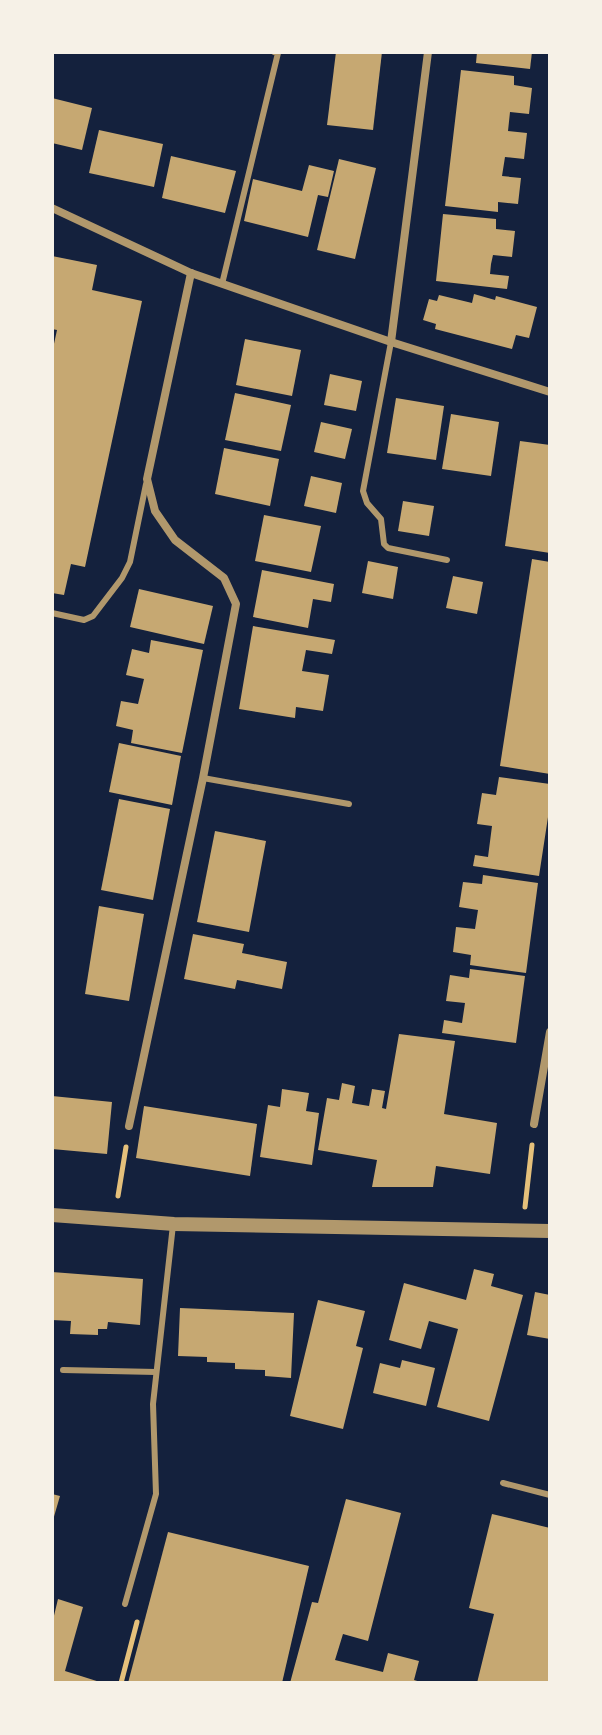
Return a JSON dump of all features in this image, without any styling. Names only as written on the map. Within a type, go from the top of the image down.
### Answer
[{"type":"street","points":[[391,342],[428,52]]},
{"type":"street","points":[[52,208],[191,273],[391,342],[550,392]]},
{"type":"street","points":[[129,1126],[203,778],[236,604],[224,578],[175,540],[155,511],[147,479],[191,273]]},
{"type":"street","points":[[534,1124],[550,1032]]},
{"type":"street","points":[[52,1215],[174,1224],[550,1231]]},
{"type":"lane","points":[[222,284],[278,53],[274,52]]},
{"type":"lane","points":[[391,342],[363,491],[367,503],[381,519],[382,540],[388,548],[447,560]]},
{"type":"lane","points":[[52,613],[84,620],[93,616],[122,578],[130,562],[147,479]]},
{"type":"lane","points":[[203,778],[349,804]]},
{"type":"lane","points":[[125,1604],[156,1494],[153,1404],[174,1224]]},
{"type":"lane","points":[[63,1370],[156,1372]]},
{"type":"lane","points":[[503,1483],[550,1495]]},
{"type":"path","points":[[523,1231],[534,1124]]},
{"type":"path","points":[[115,1221],[129,1126]]},
{"type":"building","points":[[336,52],[382,52],[373,130],[327,125]]},
{"type":"building","points":[[477,52],[532,52],[530,69],[476,63]]},
{"type":"building","points":[[461,70],[514,76],[514,85],[532,88],[529,114],[510,112],[508,131],[527,133],[524,159],[505,157],[502,176],[521,178],[518,204],[498,202],[498,212],[445,206]]},
{"type":"building","points":[[52,98],[92,108],[82,150],[52,143]]},
{"type":"building","points":[[99,130],[163,144],[154,187],[89,173]]},
{"type":"building","points":[[171,156],[236,171],[225,213],[162,198]]},
{"type":"building","points":[[339,159],[376,168],[355,259],[317,250]]},
{"type":"building","points":[[309,165],[334,171],[328,197],[318,195],[308,237],[244,221],[253,179],[302,191]]},
{"type":"building","points":[[443,214],[496,219],[496,229],[515,231],[512,257],[493,255],[491,264],[490,274],[509,276],[507,289],[436,281]]},
{"type":"building","points":[[52,256],[97,265],[92,290],[142,301],[85,567],[71,564],[64,595],[52,593],[52,353],[57,330],[52,329]]},
{"type":"building","points":[[474,294],[495,300],[496,296],[537,307],[529,338],[516,335],[512,349],[435,329],[436,324],[423,320],[429,299],[437,301],[439,295],[472,303]]},
{"type":"building","points":[[245,339],[301,350],[292,396],[236,385]]},
{"type":"building","points":[[330,374],[362,381],[356,411],[324,405]]},
{"type":"building","points":[[235,393],[291,405],[281,451],[225,440]]},
{"type":"building","points":[[396,398],[444,406],[436,460],[387,453]]},
{"type":"building","points":[[451,414],[499,422],[491,476],[442,469]]},
{"type":"building","points":[[321,422],[352,429],[345,459],[314,452]]},
{"type":"building","points":[[520,441],[550,445],[550,553],[505,546]]},
{"type":"building","points":[[224,448],[279,459],[270,506],[215,494]]},
{"type":"building","points":[[311,476],[342,483],[336,513],[304,506]]},
{"type":"building","points":[[403,501],[434,506],[429,536],[398,531]]},
{"type":"building","points":[[264,515],[321,526],[311,572],[255,561]]},
{"type":"building","points":[[532,559],[550,562],[550,774],[500,766]]},
{"type":"building","points":[[368,561],[398,567],[393,599],[362,593]]},
{"type":"building","points":[[262,570],[334,584],[331,602],[313,599],[308,628],[253,617]]},
{"type":"building","points":[[453,576],[483,582],[477,614],[446,608]]},
{"type":"building","points":[[139,589],[213,606],[204,644],[130,627]]},
{"type":"building","points":[[253,626],[335,640],[332,654],[306,650],[302,671],[329,675],[323,711],[296,707],[295,718],[239,709]]},
{"type":"building","points":[[151,640],[203,650],[182,753],[131,743],[133,730],[116,726],[121,701],[138,704],[144,679],[126,675],[132,649],[149,653]]},
{"type":"building","points":[[119,743],[181,756],[172,805],[109,792]]},
{"type":"building","points":[[499,777],[550,784],[539,876],[473,866],[475,855],[488,857],[492,826],[477,824],[482,793],[496,795]]},
{"type":"building","points":[[119,799],[170,809],[153,900],[101,890]]},
{"type":"building","points":[[215,831],[266,841],[249,932],[197,922]]},
{"type":"building","points":[[483,875],[538,883],[526,973],[470,965],[471,955],[453,952],[456,927],[475,929],[478,910],[459,907],[463,882],[482,884]]},
{"type":"building","points":[[99,906],[144,914],[129,1001],[85,994]]},
{"type":"building","points":[[193,934],[244,944],[242,953],[287,962],[282,989],[237,980],[235,989],[184,979]]},
{"type":"building","points":[[470,969],[525,976],[516,1043],[442,1033],[444,1020],[462,1023],[465,1003],[446,1001],[450,975],[469,978]]},
{"type":"building","points":[[399,1034],[455,1041],[444,1114],[497,1123],[490,1174],[436,1166],[433,1187],[372,1187],[377,1160],[318,1150],[327,1098],[339,1100],[342,1083],[355,1086],[352,1103],[357,1104],[369,1106],[372,1089],[385,1091],[382,1108],[386,1109]]},
{"type":"building","points":[[282,1089],[309,1093],[306,1111],[319,1113],[312,1165],[260,1157],[268,1105],[280,1107]]},
{"type":"building","points":[[52,1096],[112,1102],[107,1154],[52,1149]]},
{"type":"building","points":[[144,1106],[257,1124],[250,1176],[136,1158]]},
{"type":"building","points":[[474,1269],[494,1274],[491,1286],[523,1295],[489,1421],[437,1407],[458,1329],[429,1321],[421,1349],[389,1340],[404,1283],[466,1300]]},
{"type":"building","points":[[52,1272],[143,1279],[140,1325],[108,1322],[107,1329],[98,1329],[98,1335],[70,1334],[71,1321],[52,1320]]},
{"type":"building","points":[[535,1292],[550,1295],[550,1339],[527,1335]]},
{"type":"building","points":[[318,1300],[365,1311],[356,1346],[363,1348],[343,1429],[290,1416]]},
{"type":"building","points":[[180,1308],[294,1313],[291,1378],[265,1376],[265,1370],[235,1369],[235,1363],[207,1362],[207,1357],[178,1356]]},
{"type":"building","points":[[402,1360],[435,1368],[426,1406],[373,1393],[380,1363],[400,1368]]},
{"type":"building","points":[[52,1494],[60,1496],[53,1520],[52,1520]]},
{"type":"building","points":[[346,1499],[401,1513],[368,1641],[343,1634],[335,1660],[383,1672],[388,1653],[419,1661],[414,1680],[424,1683],[290,1683],[312,1602],[318,1603]]},
{"type":"building","points":[[492,1514],[550,1528],[550,1683],[477,1683],[494,1614],[469,1608]]},
{"type":"building","points":[[168,1532],[309,1566],[282,1683],[128,1683]]},
{"type":"building","points":[[58,1599],[83,1607],[65,1671],[103,1683],[52,1683],[52,1624]]}]
